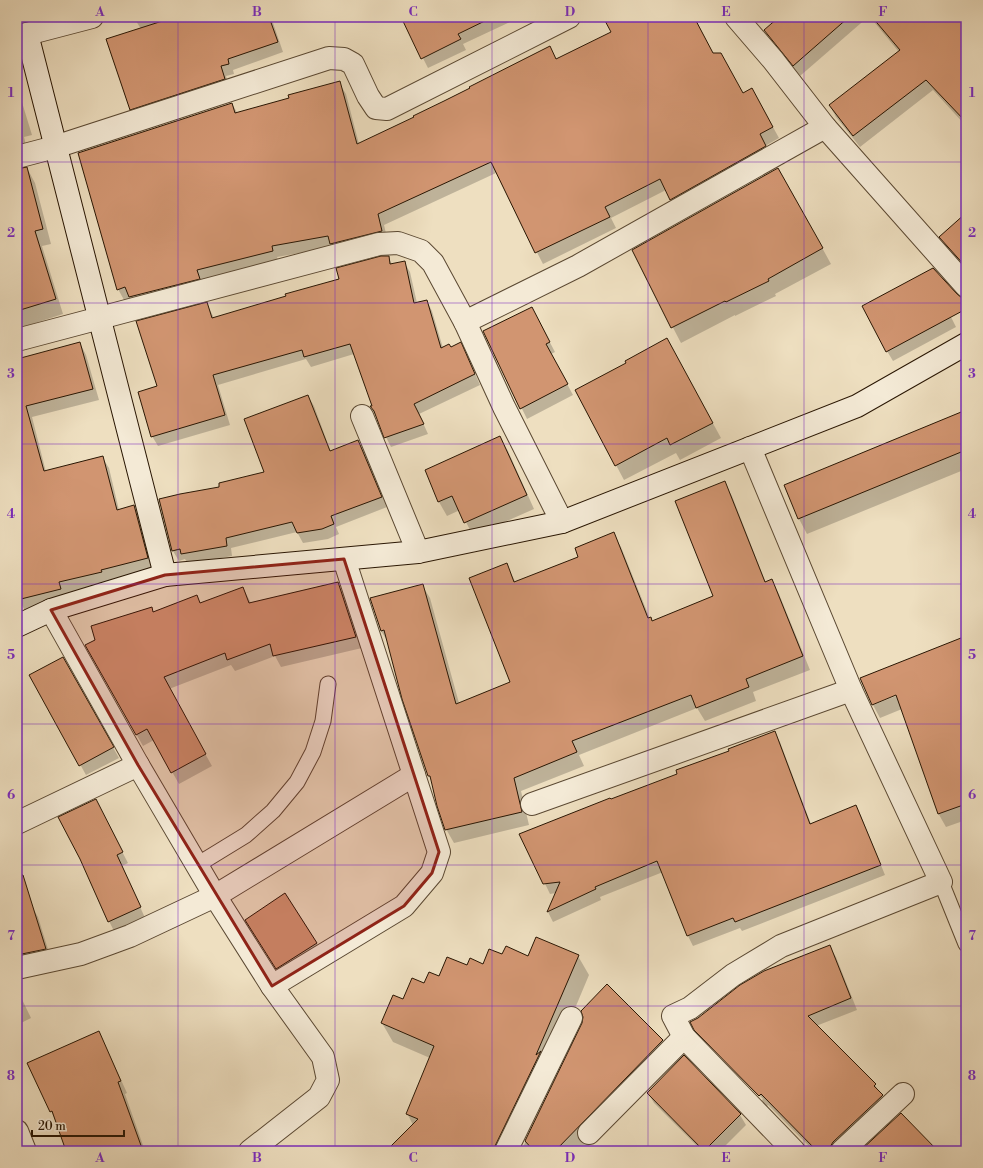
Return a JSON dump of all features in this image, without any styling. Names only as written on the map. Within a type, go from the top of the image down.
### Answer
[{"type":"street","points":[[92,17],[22,35],[56,147],[165,575]]},
{"type":"street","points":[[17,157],[56,147],[329,58],[344,59],[353,64],[368,96],[376,108],[387,109],[569,17]]},
{"type":"street","points":[[736,17],[773,60],[825,127],[966,286]]},
{"type":"street","points":[[465,322],[578,266],[825,127]]},
{"type":"street","points":[[17,340],[379,244],[398,244],[421,252],[433,263],[465,322],[504,407],[562,522]]},
{"type":"street","points":[[17,626],[51,610],[165,575],[418,552],[562,522],[857,406],[966,344]]},
{"type":"street","points":[[362,416],[418,552]]},
{"type":"street","points":[[750,448],[851,690],[941,882],[781,946],[733,975],[690,1008],[673,1016],[684,1037],[794,1151]]},
{"type":"street","points":[[272,986],[404,906],[432,873],[439,852],[344,559]]},
{"type":"street","points":[[51,610],[138,765],[215,896],[272,986],[323,1057],[328,1080],[319,1097],[250,1151]]},
{"type":"street","points":[[532,804],[851,690]]},
{"type":"street","points":[[17,823],[138,765]]},
{"type":"street","points":[[17,968],[81,954],[123,939],[215,896],[414,775]]},
{"type":"street","points":[[506,1151],[572,1018]]},
{"type":"street","points":[[589,1133],[684,1037]]},
{"type":"street","points":[[842,1151],[903,1094]]},
{"type":"street","points":[[17,1131],[25,1151]]},
{"type":"lane","points":[[197,865],[246,835],[272,811],[297,782],[312,752],[323,721],[328,684]]},
{"type":"lane","points":[[941,882],[966,944]]},
{"type":"highlighted area","points":[[344,559],[439,852],[432,873],[404,906],[272,986],[138,765],[51,610],[165,575]]},
{"type":"building","points":[[175,17],[269,17],[278,42],[228,59],[229,64],[221,66],[225,79],[130,110],[106,39]]},
{"type":"building","points":[[401,17],[493,17],[458,34],[461,39],[421,59]]},
{"type":"building","points":[[603,17],[694,17],[713,53],[721,53],[743,93],[752,88],[773,127],[760,134],[766,146],[670,200],[660,179],[605,207],[610,217],[535,253],[491,162],[378,214],[382,231],[330,244],[328,236],[272,246],[273,251],[197,270],[200,279],[129,297],[125,287],[117,290],[78,153],[232,103],[235,113],[289,98],[288,95],[340,81],[357,144],[414,117],[413,116],[550,46],[556,59],[611,32]]},
{"type":"building","points":[[779,17],[849,17],[793,66],[764,30]]},
{"type":"building","points":[[872,17],[966,17],[966,122],[926,80],[853,136],[829,105],[900,50]]},
{"type":"building","points":[[27,167],[43,229],[35,231],[56,299],[17,311],[17,169]]},
{"type":"building","points":[[778,168],[823,248],[768,279],[769,281],[671,328],[632,250]]},
{"type":"building","points":[[966,213],[966,267],[939,237]]},
{"type":"building","points":[[381,256],[389,256],[390,264],[405,261],[414,303],[427,300],[441,348],[449,344],[451,347],[461,342],[475,374],[414,404],[424,424],[384,438],[374,411],[370,406],[372,406],[350,344],[304,357],[302,350],[213,375],[225,415],[151,437],[138,392],[157,386],[136,321],[207,302],[212,318],[286,296],[285,294],[339,279],[336,268]]},
{"type":"building","points":[[933,268],[957,294],[962,298],[966,298],[966,309],[886,352],[862,306]]},
{"type":"building","points":[[532,307],[550,342],[546,344],[568,384],[520,409],[483,331]]},
{"type":"building","points":[[667,338],[713,423],[670,445],[667,438],[615,466],[575,390],[626,363],[625,361]]},
{"type":"building","points":[[80,342],[93,389],[26,406],[44,471],[103,456],[117,510],[134,505],[148,558],[101,570],[102,572],[59,582],[61,589],[17,600],[17,359]]},
{"type":"building","points":[[308,395],[330,451],[358,440],[382,497],[331,516],[334,524],[322,529],[297,533],[292,522],[226,538],[227,546],[181,554],[180,549],[172,551],[159,499],[219,487],[219,483],[264,472],[244,419]]},
{"type":"building","points":[[966,410],[966,450],[798,519],[784,485]]},
{"type":"building","points":[[500,436],[527,495],[464,523],[452,496],[438,502],[425,470]]},
{"type":"building","points":[[725,481],[765,582],[772,579],[803,656],[746,679],[749,687],[696,708],[691,695],[572,741],[577,752],[514,778],[522,812],[445,830],[437,806],[430,776],[428,776],[402,699],[384,630],[381,631],[370,598],[423,584],[456,704],[510,682],[469,578],[507,563],[514,582],[578,557],[575,548],[614,532],[648,618],[651,617],[652,621],[713,596],[675,501]]},
{"type":"building","points":[[338,582],[356,637],[273,656],[270,644],[227,660],[225,653],[164,677],[206,754],[171,773],[147,729],[136,735],[85,645],[95,640],[91,626],[152,607],[153,612],[197,595],[200,603],[243,587],[249,603]]},
{"type":"building","points":[[966,636],[966,804],[938,814],[896,695],[872,705],[860,678]]},
{"type":"building","points":[[63,657],[114,747],[79,766],[29,675]]},
{"type":"building","points":[[775,731],[810,824],[856,805],[881,865],[735,922],[733,918],[687,936],[657,861],[595,887],[596,889],[547,912],[560,882],[543,884],[519,834],[610,798],[611,799],[677,774],[676,770],[729,751],[728,749]]},
{"type":"building","points":[[96,799],[123,852],[117,855],[141,907],[108,922],[80,859],[58,817]]},
{"type":"building","points":[[17,875],[23,875],[46,949],[17,955]]},
{"type":"building","points":[[285,893],[317,943],[276,969],[245,920]]},
{"type":"building","points":[[536,937],[579,955],[536,1055],[541,1051],[495,1146],[494,1151],[386,1151],[418,1119],[406,1114],[434,1046],[381,1023],[393,995],[403,999],[412,978],[424,983],[429,972],[439,976],[447,957],[467,965],[470,958],[483,964],[489,949],[502,954],[506,946],[528,956]]},
{"type":"building","points":[[830,945],[851,998],[808,1016],[876,1084],[874,1086],[883,1095],[833,1142],[830,1147],[830,1151],[817,1151],[761,1094],[759,1096],[694,1030],[690,1022],[698,1018],[740,985],[764,971]]},
{"type":"building","points":[[607,984],[663,1040],[555,1151],[534,1151],[525,1141],[582,1023],[583,1017],[581,1011]]},
{"type":"building","points":[[99,1031],[121,1081],[118,1082],[143,1151],[66,1151],[52,1111],[50,1112],[27,1063]]},
{"type":"building","points":[[684,1055],[741,1114],[704,1151],[647,1093]]},
{"type":"building","points":[[901,1113],[938,1151],[860,1151]]}]
